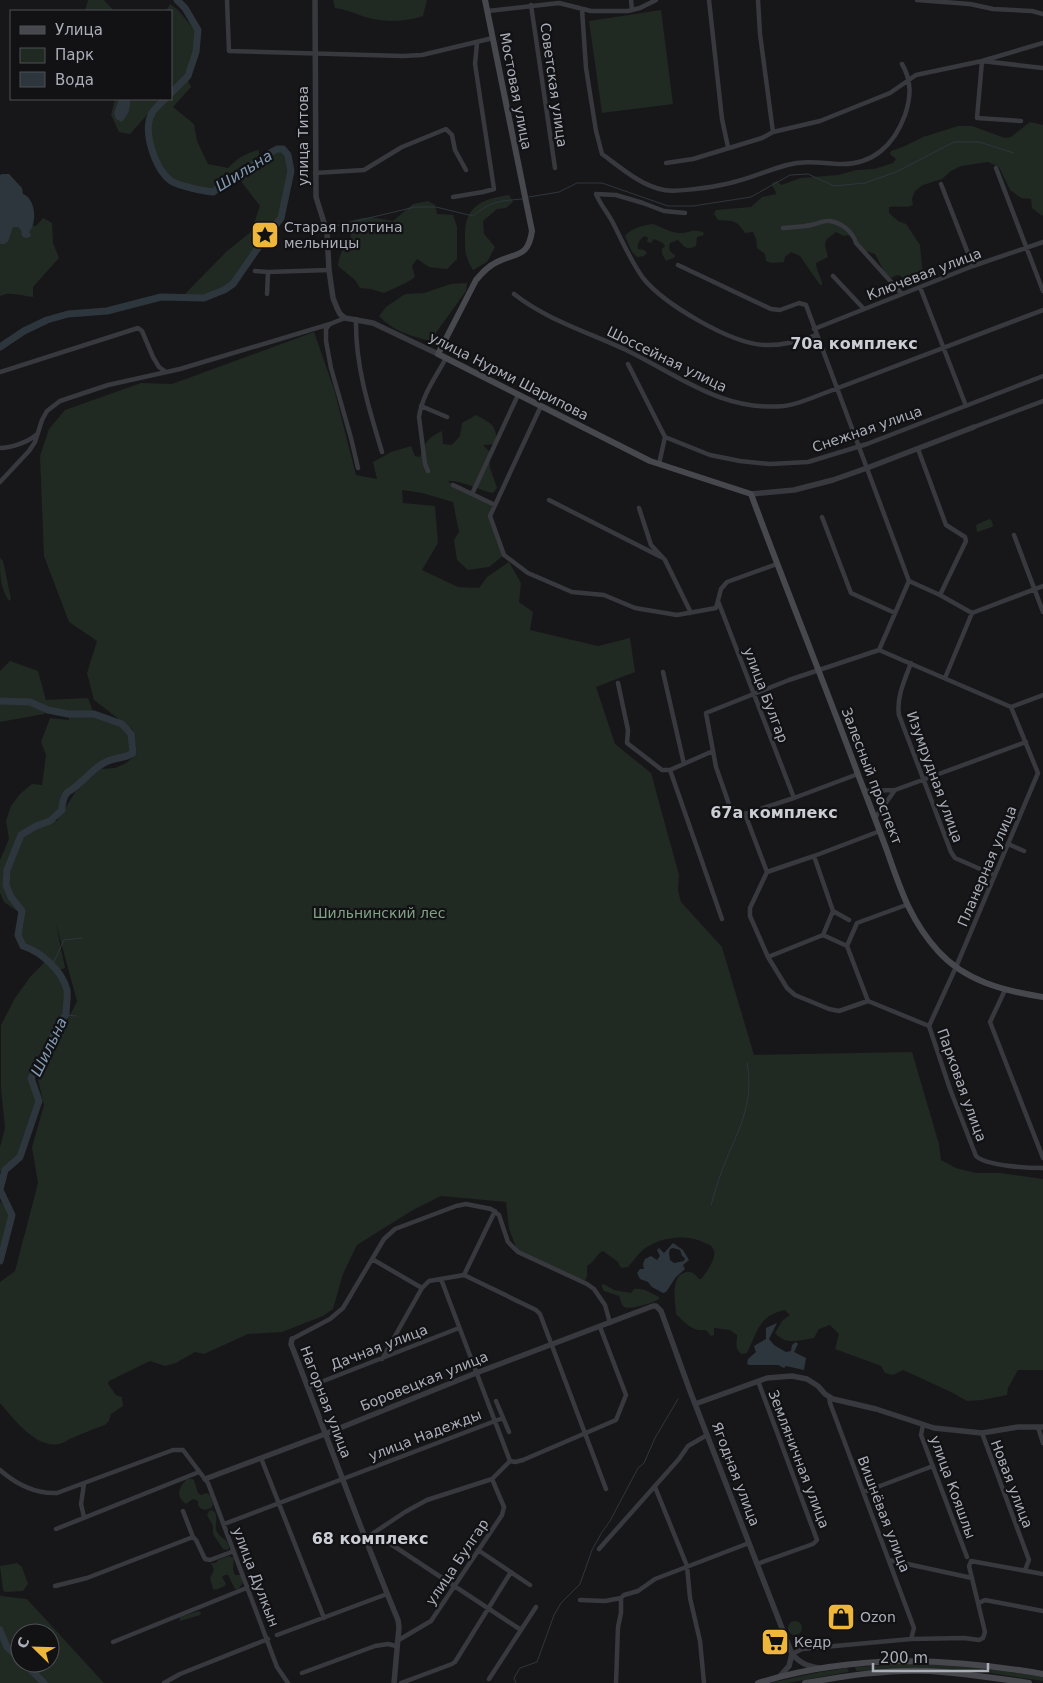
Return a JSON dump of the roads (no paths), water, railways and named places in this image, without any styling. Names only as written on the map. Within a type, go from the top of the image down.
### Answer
[{"type":"main road","name":"Мостовая улица","points":[[438,354],[476,280],[496,262],[518,255],[527,249],[531,241],[532,231],[528,210],[485,0]]},
{"type":"main road","name":"улица Нурми Шарипова","points":[[438,354],[659,464],[751,494]]},
{"type":"main road","name":"Залесный проспект","points":[[751,494],[865,791],[906,905],[915,922],[938,951],[956,967],[984,983],[1005,990],[1043,997]]},
{"type":"main road","points":[[758,1683],[780,1676],[819,1668],[879,1662],[926,1660],[992,1665],[1043,1674]]},
{"type":"main road","points":[[846,1665],[853,1669],[846,1675]]},
{"type":"main road","points":[[989,1677],[986,1671],[992,1665]]},
{"type":"main road","points":[[805,1683],[846,1675],[927,1671],[1029,1683]]},
{"type":"street","points":[[227,0],[228,51],[403,56],[422,55],[493,38]]},
{"type":"street","name":"улица Титова","points":[[315,0],[316,197],[327,232],[329,270],[335,303],[340,314],[345,318]]},
{"type":"street","points":[[631,0],[632,10]]},
{"type":"street","name":"Советская улица","points":[[488,10],[559,1],[582,9],[606,12],[632,10],[656,0]]},
{"type":"street","points":[[709,0],[722,119],[728,147]]},
{"type":"street","points":[[758,0],[760,34],[773,132]]},
{"type":"street","points":[[917,0],[970,4],[993,9],[1032,11],[1043,14]]},
{"type":"street","name":"Советская улица","points":[[531,5],[555,168]]},
{"type":"street","points":[[582,9],[586,68],[599,148],[602,154],[627,172],[656,188],[677,191],[722,185],[801,162],[847,164],[872,157],[889,145],[898,131],[908,103],[910,92],[909,80],[902,64]]},
{"type":"street","points":[[453,197],[494,189],[475,64],[477,43]]},
{"type":"street","points":[[666,163],[693,159],[762,138],[773,132],[820,121],[890,93],[916,75],[982,61],[1043,43]]},
{"type":"street","points":[[982,61],[1043,68]]},
{"type":"street","points":[[982,61],[977,118],[1021,121]]},
{"type":"street","points":[[315,174],[364,170],[402,147],[446,129],[452,135],[455,150],[466,170]]},
{"type":"street","points":[[996,168],[1043,291]]},
{"type":"street","points":[[941,184],[973,266]]},
{"type":"street","points":[[685,212],[664,211],[616,195],[596,194],[642,276],[655,291],[672,305],[723,333],[749,343],[764,345],[793,343],[817,335]]},
{"type":"street","points":[[783,228],[809,226],[826,221],[831,221],[842,227],[854,235],[856,243],[902,294]]},
{"type":"street","name":"Ключевая улица","points":[[813,327],[973,266],[1043,242]]},
{"type":"street","points":[[678,265],[771,308],[780,310],[799,302],[804,303],[807,308],[909,581],[880,650]]},
{"type":"street","points":[[254,271],[329,270]]},
{"type":"street","points":[[267,294],[268,272]]},
{"type":"street","points":[[833,276],[864,309]]},
{"type":"street","points":[[920,287],[966,406]]},
{"type":"street","name":"Шоссейная улица","points":[[514,294],[530,306],[625,350],[688,384],[726,400],[760,407],[786,406],[809,399],[1043,310]]},
{"type":"street","points":[[0,482],[29,451],[38,434],[42,420],[48,411],[60,401],[108,385],[166,372],[345,318]]},
{"type":"street","name":"улица Нурми Шарипова","points":[[345,318],[373,322],[438,354]]},
{"type":"street","points":[[356,319],[357,353],[368,404],[382,452]]},
{"type":"street","points":[[330,324],[326,329],[326,342],[331,368],[358,468]]},
{"type":"street","points":[[0,372],[138,328],[142,331],[156,362],[166,372]]},
{"type":"street","points":[[428,471],[425,464],[419,417],[421,406],[446,358]]},
{"type":"street","points":[[628,364],[665,437],[659,464]]},
{"type":"street","name":"Снежная улица","points":[[665,437],[710,455],[740,461],[770,464],[808,462],[859,447],[1043,376]]},
{"type":"street","points":[[472,494],[518,394]]},
{"type":"street","points":[[751,494],[794,490],[833,480],[1043,401]]},
{"type":"street","points":[[421,406],[447,416]]},
{"type":"street","points":[[541,406],[490,516],[504,555],[528,573],[572,592],[604,595],[635,608],[677,616],[716,608],[721,589],[727,582],[777,564]]},
{"type":"street","points":[[0,448],[6,448],[38,434]]},
{"type":"street","points":[[918,449],[946,525],[965,537],[966,541],[940,595]]},
{"type":"street","points":[[453,485],[495,505]]},
{"type":"street","points":[[548,500],[641,545],[651,545]]},
{"type":"street","points":[[639,508],[651,545],[665,560],[691,613]]},
{"type":"street","points":[[822,517],[851,593],[895,613]]},
{"type":"street","points":[[1014,535],[1043,612]]},
{"type":"street","points":[[641,545],[643,549],[661,557]]},
{"type":"street","points":[[909,581],[940,595],[972,613],[1043,586]]},
{"type":"street","name":"улица Булгар","points":[[718,601],[794,798]]},
{"type":"street","points":[[945,678],[972,613]]},
{"type":"street","points":[[858,774],[745,814],[730,807],[716,767],[706,713],[789,680],[880,650],[1010,707],[1041,772]]},
{"type":"street","name":"Изумрудная улица","points":[[911,663],[898,707],[899,715],[950,852],[955,858],[994,876]]},
{"type":"street","points":[[663,672],[684,764]]},
{"type":"street","points":[[618,683],[628,730],[627,743],[662,770],[670,770],[713,751]]},
{"type":"street","points":[[1010,707],[1043,695]]},
{"type":"street","points":[[865,791],[895,790],[1026,742]]},
{"type":"street","points":[[670,770],[722,919]]},
{"type":"street","name":"Планерная улица","points":[[956,967],[994,876],[1041,772]]},
{"type":"street","points":[[875,818],[895,790]]},
{"type":"street","points":[[745,814],[767,872]]},
{"type":"street","points":[[880,831],[767,872],[750,908],[750,916],[768,957],[787,988],[796,995],[839,1011],[868,1001],[929,1026]]},
{"type":"street","points":[[1008,844],[1024,851]]},
{"type":"street","points":[[768,957],[823,935],[833,912],[814,856]]},
{"type":"street","points":[[868,1001],[847,946],[857,923],[906,905]]},
{"type":"street","points":[[833,912],[849,920]]},
{"type":"street","points":[[823,935],[847,946]]},
{"type":"street","name":"Парковая улица","points":[[956,967],[929,1026],[950,1089],[976,1156],[981,1161],[1043,1168]]},
{"type":"street","points":[[1005,990],[990,1022],[1043,1158]]},
{"type":"street","name":"Нагорная улица","points":[[394,1683],[398,1620],[370,1552],[291,1344],[292,1339],[330,1319],[343,1308],[389,1234],[403,1226],[461,1205],[495,1211]]},
{"type":"street","points":[[464,1275],[495,1211],[500,1217],[508,1242],[512,1248],[587,1284],[602,1299],[610,1323]]},
{"type":"street","points":[[372,1259],[422,1288]]},
{"type":"street","points":[[382,1359],[422,1288],[429,1282],[464,1275],[539,1311],[606,1488]]},
{"type":"street","points":[[441,1279],[510,1461]]},
{"type":"street","name":"Боровецкая улица","points":[[206,1479],[653,1306]]},
{"type":"street","name":"Ягодная улица","points":[[653,1306],[656,1306],[661,1311],[792,1654]]},
{"type":"street","points":[[510,1461],[524,1460],[616,1420],[626,1395],[600,1327]]},
{"type":"street","name":"Дачная улица","points":[[308,1387],[459,1328]]},
{"type":"street","points":[[695,1404],[758,1381],[781,1376],[800,1377],[814,1383],[829,1397],[876,1409],[934,1428],[982,1433],[1018,1427],[1041,1427],[1043,1443]]},
{"type":"street","name":"Земляничная улица","points":[[757,1564],[813,1544],[817,1540],[758,1381]]},
{"type":"street","name":"Вишнёвая улица","points":[[829,1397],[914,1628],[911,1639]]},
{"type":"street","points":[[496,1401],[509,1432]]},
{"type":"street","name":"улица Надежды","points":[[224,1524],[503,1418]]},
{"type":"street","name":"улица Кояшлы","points":[[923,1425],[921,1435],[967,1557]]},
{"type":"street","name":"Новая улица","points":[[982,1433],[1029,1560],[1025,1570]]},
{"type":"street","points":[[599,1548],[655,1487],[688,1446],[708,1435]]},
{"type":"street","points":[[0,1470],[18,1484],[43,1492],[57,1493],[177,1449],[185,1452],[206,1479]]},
{"type":"street","points":[[261,1458],[324,1618]]},
{"type":"street","points":[[366,1538],[427,1500],[492,1479],[510,1461]]},
{"type":"street","points":[[864,1492],[933,1466]]},
{"type":"street","points":[[56,1529],[199,1472]]},
{"type":"street","name":"улица Дулкын","points":[[206,1479],[249,1587],[277,1667],[287,1682]]},
{"type":"street","name":"улица Булгар","points":[[302,1673],[375,1646],[397,1644],[431,1620],[504,1512],[504,1507],[492,1479]]},
{"type":"street","points":[[84,1484],[80,1504],[84,1517]]},
{"type":"street","points":[[655,1487],[687,1566],[690,1598],[700,1641],[704,1683]]},
{"type":"street","points":[[183,1511],[203,1557],[207,1560],[234,1550]]},
{"type":"street","points":[[374,1533],[520,1630]]},
{"type":"street","points":[[55,1586],[87,1578],[193,1537]]},
{"type":"street","points":[[580,1600],[605,1601],[621,1598],[624,1595],[638,1591],[655,1579],[749,1543]]},
{"type":"street","points":[[478,1550],[530,1585]]},
{"type":"street","points":[[889,1560],[972,1578]]},
{"type":"street","points":[[780,1676],[789,1666],[792,1654],[802,1649],[911,1639],[964,1638],[979,1640],[983,1638],[985,1632],[969,1566],[970,1563],[974,1560],[1043,1574]]},
{"type":"street","points":[[402,1683],[455,1662],[511,1572]]},
{"type":"street","points":[[113,1642],[249,1587]]},
{"type":"street","points":[[277,1635],[387,1594]]},
{"type":"street","points":[[616,1683],[621,1598]]},
{"type":"street","points":[[979,1603],[985,1600],[1043,1611]]},
{"type":"street","points":[[488,1679],[536,1607]]},
{"type":"street","points":[[164,1683],[180,1674],[268,1639]]},
{"type":"street","points":[[792,1654],[807,1666],[819,1668]]},
{"type":"street","points":[[413,1678],[418,1683]]},
{"type":"water","points":[[119,100],[130,100],[129,111],[122,122],[116,119],[114,113]]},
{"type":"water","points":[[9,174],[22,188],[23,194],[30,200],[33,205],[34,222],[29,232],[30,237],[25,238],[18,227],[13,227],[8,241],[0,244],[0,175]]},
{"type":"water","points":[[673,1243],[683,1250],[689,1260],[683,1265],[685,1269],[676,1277],[666,1292],[663,1293],[652,1287],[648,1282],[640,1279],[637,1273],[640,1269],[644,1269],[645,1259],[651,1256],[657,1260],[660,1256],[657,1250],[659,1248],[664,1253]],"holes":[[[670,1249],[680,1250],[685,1258],[684,1261],[674,1263],[670,1260]]]},
{"type":"water","points":[[777,1323],[769,1339],[774,1345],[786,1352],[791,1351],[792,1345],[796,1342],[798,1344],[794,1352],[806,1358],[804,1370],[786,1366],[784,1368],[778,1365],[747,1364],[748,1359],[756,1352],[754,1346],[766,1339],[766,1328]]},
{"type":"waterway","name":"Шильна","points":[[172,92],[188,76],[196,52],[198,30],[185,8],[177,0]]},
{"type":"waterway","name":"Шильна","points":[[0,347],[24,331],[47,320],[68,314],[107,311],[161,297],[204,298],[224,290],[233,284],[281,218],[291,171],[288,155],[283,149],[277,149],[270,153],[213,192],[180,185],[171,181],[165,175],[155,159],[148,130],[152,113],[164,100]]},
{"type":"waterway","points":[[529,197],[559,192],[577,183],[602,183],[668,206],[693,206],[751,197],[790,175],[808,174],[834,186],[865,183],[896,172],[954,142],[979,142],[1014,153]]},
{"type":"waterway","points":[[331,227],[415,207],[436,207],[473,216],[485,207],[496,203],[522,199]]},
{"type":"waterway","name":"Шильна","points":[[0,701],[30,702],[48,710],[68,714],[94,714],[122,724],[131,734],[133,753],[102,764],[67,793],[63,800],[62,810],[50,821],[36,826],[21,835],[7,870],[6,885],[11,897],[22,911],[18,935],[23,946],[44,957],[56,969],[67,990],[67,996],[66,1015],[58,1024],[46,1053],[31,1078],[39,1101],[20,1157],[5,1170],[0,1189]]},
{"type":"waterway","points":[[52,966],[64,940],[82,938]]},
{"type":"waterway","points":[[66,1015],[76,1016]]},
{"type":"waterway","points":[[711,1205],[747,1105],[749,1092],[747,1063]]},
{"type":"waterway","name":"Шильна","points":[[0,1190],[12,1215],[0,1261]]},
{"type":"waterway","points":[[516,1683],[514,1678],[520,1668],[537,1662],[554,1615],[561,1603],[580,1584],[592,1550],[610,1521],[638,1468],[644,1463],[655,1438],[678,1399]]},
{"type":"waterway","name":"Шильна","points":[[0,1630],[10,1650]]},
{"type":"waterway","name":"Шильна","points":[[34,1673],[44,1683]]},
{"type":"place","name":"Старая плотина мельницы","points":[[265,235]]},
{"type":"place","name":"Ozon","points":[[841,1617]]},
{"type":"place","name":"Кедр","points":[[775,1642]]},
{"type":"district","name":"70а комплекс","points":[[854,343]]},
{"type":"district","name":"67а комплекс","points":[[774,812]]},
{"type":"district","name":"68 комплекс","points":[[370,1538]]},
{"type":"park label","name":"Шильнинский лес","points":[[379,913]]}]
